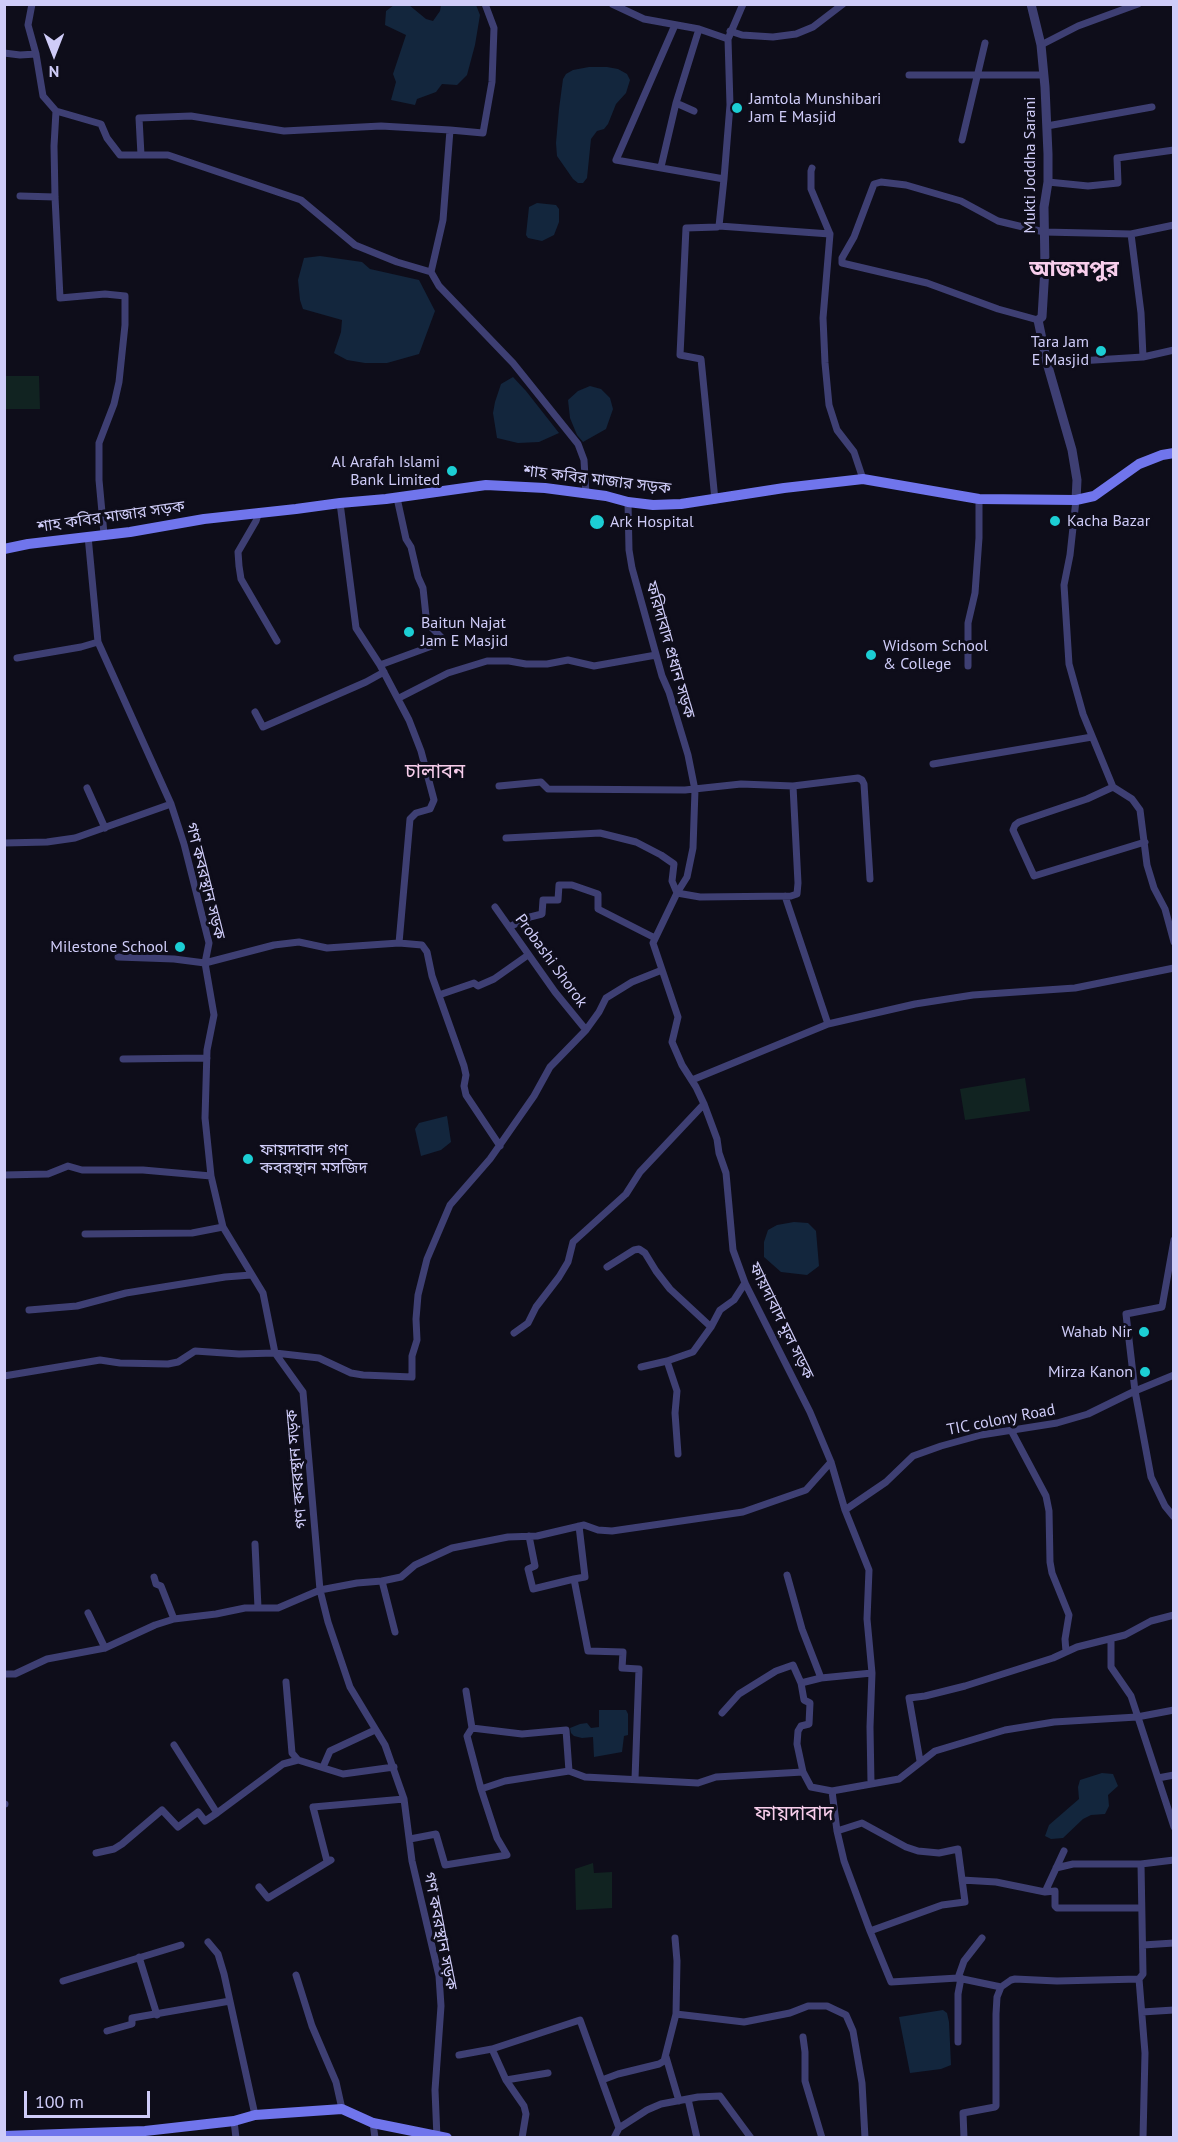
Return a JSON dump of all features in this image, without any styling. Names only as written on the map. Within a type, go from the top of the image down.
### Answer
[{"type":"main road","name":"শাহ কবির মাজার সড়ক","points":[[4,549],[259,512],[398,498],[486,485],[518,485],[606,496],[653,505],[715,500],[784,488],[863,479],[979,499],[1076,500],[1094,496],[1139,464],[1173,453]]},
{"type":"main road","points":[[4,2136],[145,2131],[234,2121],[255,2115],[342,2109],[373,2123],[441,2137]]},
{"type":"street","points":[[32,4],[28,25],[36,54],[43,96],[56,111],[101,124],[107,138],[120,155],[168,155],[301,200],[355,246],[430,272],[439,286],[513,363],[578,444],[584,460],[586,494]]},
{"type":"street","points":[[141,155],[139,118],[191,116],[284,131],[381,126],[483,133],[492,82],[494,28],[485,4]]},
{"type":"street","points":[[612,4],[644,19],[675,25],[729,35],[783,37],[813,27],[843,4]]},
{"type":"street","points":[[743,4],[729,35],[730,94],[727,157],[719,226],[830,234]]},
{"type":"street","name":"Mukti Joddha Sarani","points":[[1031,4],[1041,45],[1047,126],[1048,182],[1044,207],[1045,268],[1042,317],[1038,320],[1047,363],[1072,450],[1077,480],[1076,500]]},
{"type":"street","points":[[1041,45],[1078,26],[1138,4]]},
{"type":"street","points":[[675,25],[616,160],[724,179]]},
{"type":"street","points":[[662,167],[676,103],[699,29]]},
{"type":"street","points":[[963,140],[985,43]]},
{"type":"street","points":[[4,53],[36,54]]},
{"type":"street","points":[[909,75],[1044,75]]},
{"type":"street","points":[[676,103],[694,111]]},
{"type":"street","points":[[1047,126],[1152,107]]},
{"type":"street","points":[[56,111],[54,197],[60,298],[105,294],[124,296],[125,325],[119,382],[114,404],[99,443],[99,480],[104,534]]},
{"type":"street","points":[[430,272],[443,220],[450,130]]},
{"type":"street","points":[[1048,182],[1088,186],[1118,183],[1117,158],[1173,150]]},
{"type":"street","points":[[812,168],[812,189],[830,234],[823,318],[829,405],[837,430],[854,452],[863,479]]},
{"type":"street","points":[[1038,320],[998,309],[927,283],[845,264],[841,261],[854,237],[874,184],[906,185],[961,201],[998,220],[1044,232],[1131,234],[1173,225]]},
{"type":"street","points":[[20,196],[54,197]]},
{"type":"street","points":[[715,500],[701,359],[680,355],[686,228],[717,227]]},
{"type":"street","points":[[1131,234],[1140,303],[1143,357]]},
{"type":"street","points":[[1047,363],[1143,357],[1173,350]]},
{"type":"street","points":[[255,712],[262,727],[366,682],[382,668],[440,643],[441,637],[430,626],[426,616],[423,588],[411,547],[406,539],[398,498]]},
{"type":"street","points":[[968,666],[968,623],[975,593],[980,538],[979,499]]},
{"type":"street","points":[[1076,500],[1064,585],[1069,664],[1080,704],[1113,787],[1137,803],[1140,810],[1147,865],[1154,888],[1165,909],[1173,942]]},
{"type":"street","name":"ফরিদাবাদ প্রধান সড়ক","points":[[628,502],[629,550],[632,568],[656,655],[688,755],[695,790],[693,848],[687,877],[677,893]]},
{"type":"street","points":[[340,503],[356,628],[399,699],[418,742],[434,800],[430,809],[416,813],[410,819],[399,944]]},
{"type":"street","points":[[259,512],[238,552],[239,566],[241,579],[277,641]]},
{"type":"street","name":"গণ কবরস্থান সড়ক","points":[[88,536],[98,642],[171,804],[184,844],[209,943],[205,963],[214,1015],[207,1058],[205,1118],[211,1176],[223,1227],[263,1293],[275,1353],[303,1392],[320,1590],[328,1622],[350,1687],[385,1745],[404,1799],[414,1872],[439,1976],[441,2006],[435,2090],[441,2137]]},
{"type":"street","points":[[16,658],[98,642]]},
{"type":"street","points":[[399,699],[448,673],[487,661],[548,664],[567,660],[594,666],[656,655]]},
{"type":"street","points":[[933,764],[1092,737]]},
{"type":"street","points":[[499,786],[541,782],[548,789],[695,790],[741,784],[793,786],[858,778],[862,780],[870,879]]},
{"type":"street","points":[[677,893],[700,897],[796,894],[798,883],[793,786]]},
{"type":"street","points":[[1113,787],[1015,825],[1013,830],[1034,876],[1145,842]]},
{"type":"street","points":[[87,788],[105,828]]},
{"type":"street","points":[[4,843],[47,842],[75,838],[171,804]]},
{"type":"street","points":[[506,838],[600,833],[636,842],[674,864],[672,881],[677,893],[655,938],[598,909],[598,894],[572,885],[559,885],[558,900],[543,900],[542,915],[530,917],[509,927]]},
{"type":"street","points":[[785,896],[828,1024]]},
{"type":"street","name":"Probashi Shorok","points":[[495,907],[555,992],[586,1030]]},
{"type":"street","name":"ফায়দাবাদ মূল সড়ক","points":[[655,938],[653,943],[678,1017],[672,1042],[704,1104],[726,1173],[733,1250],[745,1283],[810,1412],[831,1462],[845,1510],[869,1570],[867,1619],[872,1673],[871,1783]]},
{"type":"street","points":[[118,957],[174,959],[205,963],[274,945],[299,942],[327,948],[422,945],[426,948],[439,995],[464,1066],[466,1095],[500,1146]]},
{"type":"street","points":[[439,995],[474,983],[478,986],[494,979],[528,955]]},
{"type":"street","points":[[692,1080],[828,1024],[915,1004],[973,995],[1075,988],[1173,968]]},
{"type":"street","points":[[4,1376],[100,1360],[120,1363],[168,1364],[178,1362],[195,1351],[239,1354],[275,1353],[319,1358],[351,1373],[412,1377],[412,1356],[417,1340],[418,1295],[431,1249],[450,1205],[500,1146],[534,1096],[550,1067],[586,1030],[606,998],[632,982],[662,970]]},
{"type":"street","points":[[123,1059],[207,1058]]},
{"type":"street","points":[[514,1333],[528,1323],[536,1307],[559,1276],[568,1262],[573,1242],[626,1194],[640,1172],[704,1104]]},
{"type":"street","points":[[4,1175],[48,1174],[68,1166],[82,1170],[143,1170],[211,1176]]},
{"type":"street","points":[[85,1234],[192,1233],[223,1227]]},
{"type":"street","points":[[1173,1240],[1162,1307],[1126,1314],[1135,1391],[1151,1477],[1173,1517]]},
{"type":"street","points":[[607,1267],[634,1250],[639,1249],[645,1252],[656,1271],[670,1288],[711,1327]]},
{"type":"street","points":[[29,1310],[77,1306],[126,1293],[225,1276],[252,1275]]},
{"type":"street","points":[[641,1367],[693,1352],[720,1310],[734,1300],[745,1283]]},
{"type":"street","points":[[667,1361],[677,1391],[675,1413],[678,1454]]},
{"type":"street","name":"TIC colony Road","points":[[845,1510],[886,1482],[913,1456],[981,1435],[1012,1432],[1088,1414],[1173,1375]]},
{"type":"street","points":[[1012,1432],[1046,1496],[1049,1511],[1052,1573],[1069,1615],[1065,1639],[1066,1652]]},
{"type":"street","points":[[4,1674],[15,1674],[47,1659],[105,1648],[155,1624],[174,1619],[244,1608],[278,1608],[320,1590],[357,1582],[382,1581],[401,1577],[415,1565],[452,1548],[584,1525],[598,1530],[612,1531],[744,1512],[806,1490],[831,1462]]},
{"type":"street","points":[[529,1536],[535,1566],[528,1569],[533,1589],[585,1577],[579,1526]]},
{"type":"street","points":[[255,1544],[258,1608]]},
{"type":"street","points":[[787,1575],[802,1629],[821,1678]]},
{"type":"street","points":[[154,1577],[156,1584],[161,1586],[174,1619]]},
{"type":"street","points":[[574,1579],[588,1651],[623,1652],[622,1668],[639,1669],[636,1779]]},
{"type":"street","points":[[382,1581],[395,1632]]},
{"type":"street","points":[[88,1613],[105,1648]]},
{"type":"street","points":[[920,1761],[909,1698],[964,1686],[1053,1658],[1077,1647],[1125,1635],[1150,1621],[1173,1615]]},
{"type":"street","points":[[1111,1639],[1111,1667],[1131,1696],[1173,1827]]},
{"type":"street","points":[[722,1713],[739,1694],[776,1671],[794,1665],[804,1700],[810,1703],[808,1724],[801,1726],[798,1731],[797,1744],[804,1772],[811,1787],[832,1791],[899,1779],[934,1751],[1005,1730],[1054,1722],[1137,1717],[1173,1710]]},
{"type":"street","points":[[801,1683],[821,1678],[872,1673]]},
{"type":"street","points":[[286,1683],[292,1753],[298,1760]]},
{"type":"street","points":[[410,1839],[436,1834],[445,1865],[507,1855],[498,1838],[481,1789],[468,1736],[472,1728],[466,1691]]},
{"type":"street","points":[[472,1728],[522,1734],[566,1730],[569,1771]]},
{"type":"street","points":[[322,1767],[330,1751],[375,1731]]},
{"type":"street","points":[[174,1745],[217,1813]]},
{"type":"street","points":[[96,1852],[114,1849],[122,1844],[162,1810],[178,1827],[198,1812],[205,1821],[283,1764],[298,1760],[343,1774],[394,1767]]},
{"type":"street","points":[[481,1789],[505,1781],[569,1771],[585,1777],[698,1783],[716,1777],[804,1772]]},
{"type":"street","points":[[1158,1778],[1173,1775]]},
{"type":"street","points":[[832,1791],[837,1831],[844,1861],[891,1982],[960,1978],[1001,1987]]},
{"type":"street","points":[[260,1887],[268,1898],[330,1860],[327,1861],[313,1807],[404,1799]]},
{"type":"street","points":[[837,1831],[862,1823],[918,1851],[958,1850],[965,1902],[942,1905],[870,1931]]},
{"type":"street","points":[[1045,1892],[1064,1851]]},
{"type":"street","points":[[1056,1868],[1088,1863],[1140,1864],[1173,1860]]},
{"type":"street","points":[[1140,1864],[1143,1974],[1139,1979],[1145,2053],[1143,2138]]},
{"type":"street","points":[[962,1880],[996,1882],[1054,1892],[1054,1906],[1057,1908],[1140,1908]]},
{"type":"street","points":[[602,2080],[659,2064],[666,2056],[676,2014],[675,1938]]},
{"type":"street","points":[[958,2042],[960,1978],[964,1961],[982,1938]]},
{"type":"street","points":[[208,1942],[218,1954],[255,2115]]},
{"type":"street","points":[[1143,1945],[1173,1943]]},
{"type":"street","points":[[63,1981],[181,1945]]},
{"type":"street","points":[[140,1957],[157,2014]]},
{"type":"street","points":[[296,1975],[312,2026],[336,2082],[342,2109]]},
{"type":"street","points":[[964,2138],[964,2112],[996,2106],[996,2014],[1001,1987],[1015,1978],[1057,1981],[1139,1979]]},
{"type":"street","points":[[107,2031],[132,2024],[132,2018],[230,2001]]},
{"type":"street","points":[[676,2014],[744,2022],[818,2005],[827,2006],[846,2015],[853,2031],[862,2083],[865,2138]]},
{"type":"street","points":[[1142,2012],[1173,2010]]},
{"type":"street","points":[[459,2055],[492,2049],[580,2020],[619,2127]]},
{"type":"street","points":[[803,2037],[805,2081],[822,2138]]},
{"type":"street","points":[[492,2049],[506,2080],[524,2106],[526,2114],[522,2138]]},
{"type":"street","points":[[666,2056],[679,2101]]},
{"type":"street","points":[[506,2080],[548,2073]]},
{"type":"street","points":[[614,2138],[619,2127],[662,2104],[720,2096],[751,2138]]},
{"type":"street","points":[[688,2099],[696,2138]]},
{"type":"street","points":[[234,2121],[236,2138]]},
{"type":"street","points":[[373,2123],[375,2138]]},
{"type":"green space","points":[[5,376],[39,376],[40,409],[5,409]]},
{"type":"green space","points":[[1025,1078],[1030,1111],[965,1120],[960,1089]]},
{"type":"green space","points":[[593,1863],[594,1873],[612,1872],[612,1908],[576,1910],[575,1869]]},
{"type":"water","points":[[394,5],[409,5],[426,19],[433,21],[441,5],[476,5],[480,15],[467,75],[457,85],[442,84],[436,92],[417,99],[415,105],[391,100],[396,82],[393,74],[406,35],[385,25],[386,11]]},
{"type":"water","points":[[589,67],[618,69],[627,74],[630,80],[626,93],[616,104],[608,124],[604,129],[597,131],[591,139],[587,178],[583,183],[578,183],[557,156],[559,109],[563,79],[566,74]]},
{"type":"water","points":[[537,203],[556,205],[559,209],[559,222],[554,235],[542,241],[528,238],[526,235],[529,207]]},
{"type":"water","points":[[320,256],[362,262],[370,269],[419,280],[435,311],[419,354],[387,363],[365,363],[347,360],[334,353],[341,332],[342,320],[303,309],[300,300],[298,280],[304,258]]},
{"type":"water","points":[[513,377],[559,433],[539,442],[518,443],[497,438],[493,413],[495,402],[501,384]]},
{"type":"water","points":[[590,386],[601,389],[610,398],[613,409],[606,429],[583,442],[577,435],[570,418],[568,400],[578,391]]},
{"type":"water","points":[[447,1116],[451,1142],[441,1150],[421,1156],[415,1129],[419,1123]]},
{"type":"water","points":[[794,1222],[808,1223],[816,1231],[819,1266],[807,1275],[781,1272],[764,1257],[764,1242],[768,1230],[777,1225]]},
{"type":"water","points":[[599,1710],[626,1710],[628,1735],[624,1736],[622,1752],[594,1757],[593,1737],[582,1738],[571,1733],[570,1728],[580,1724],[587,1723],[591,1728],[599,1727]]},
{"type":"water","points":[[1102,1773],[1113,1774],[1118,1786],[1108,1795],[1109,1806],[1105,1814],[1091,1815],[1083,1819],[1063,1838],[1051,1839],[1045,1836],[1049,1825],[1079,1799],[1080,1780]]},
{"type":"water","points":[[943,2010],[947,2013],[949,2022],[951,2065],[941,2069],[910,2073],[899,2017]]},
{"type":"place","name":"Jamtola Munshibari Jam E Masjid","points":[[737,108]]},
{"type":"place","name":"Tara Jam E Masjid","points":[[1101,351]]},
{"type":"place","name":"Al Arafah Islami Bank Limited","points":[[452,471]]},
{"type":"place","name":"Kacha Bazar","points":[[1055,521]]},
{"type":"place","name":"Ark Hospital","points":[[597,522]]},
{"type":"place","name":"Baitun Najat Jam E Masjid","points":[[409,632]]},
{"type":"place","name":"Widsom School & College","points":[[871,655]]},
{"type":"place","name":"Milestone School","points":[[180,947]]},
{"type":"place","name":"ফায়দাবাদ গণ কবরস্থান মসজিদ","points":[[248,1159]]},
{"type":"place","name":"Wahab Nir","points":[[1144,1332]]},
{"type":"place","name":"Mirza Kanon","points":[[1145,1372]]},
{"type":"district","name":"আজমপুর","points":[[1074,270]]},
{"type":"district","name":"চালাবন","points":[[435,772]]},
{"type":"district","name":"ফায়দাবাদ","points":[[794,1814]]}]
